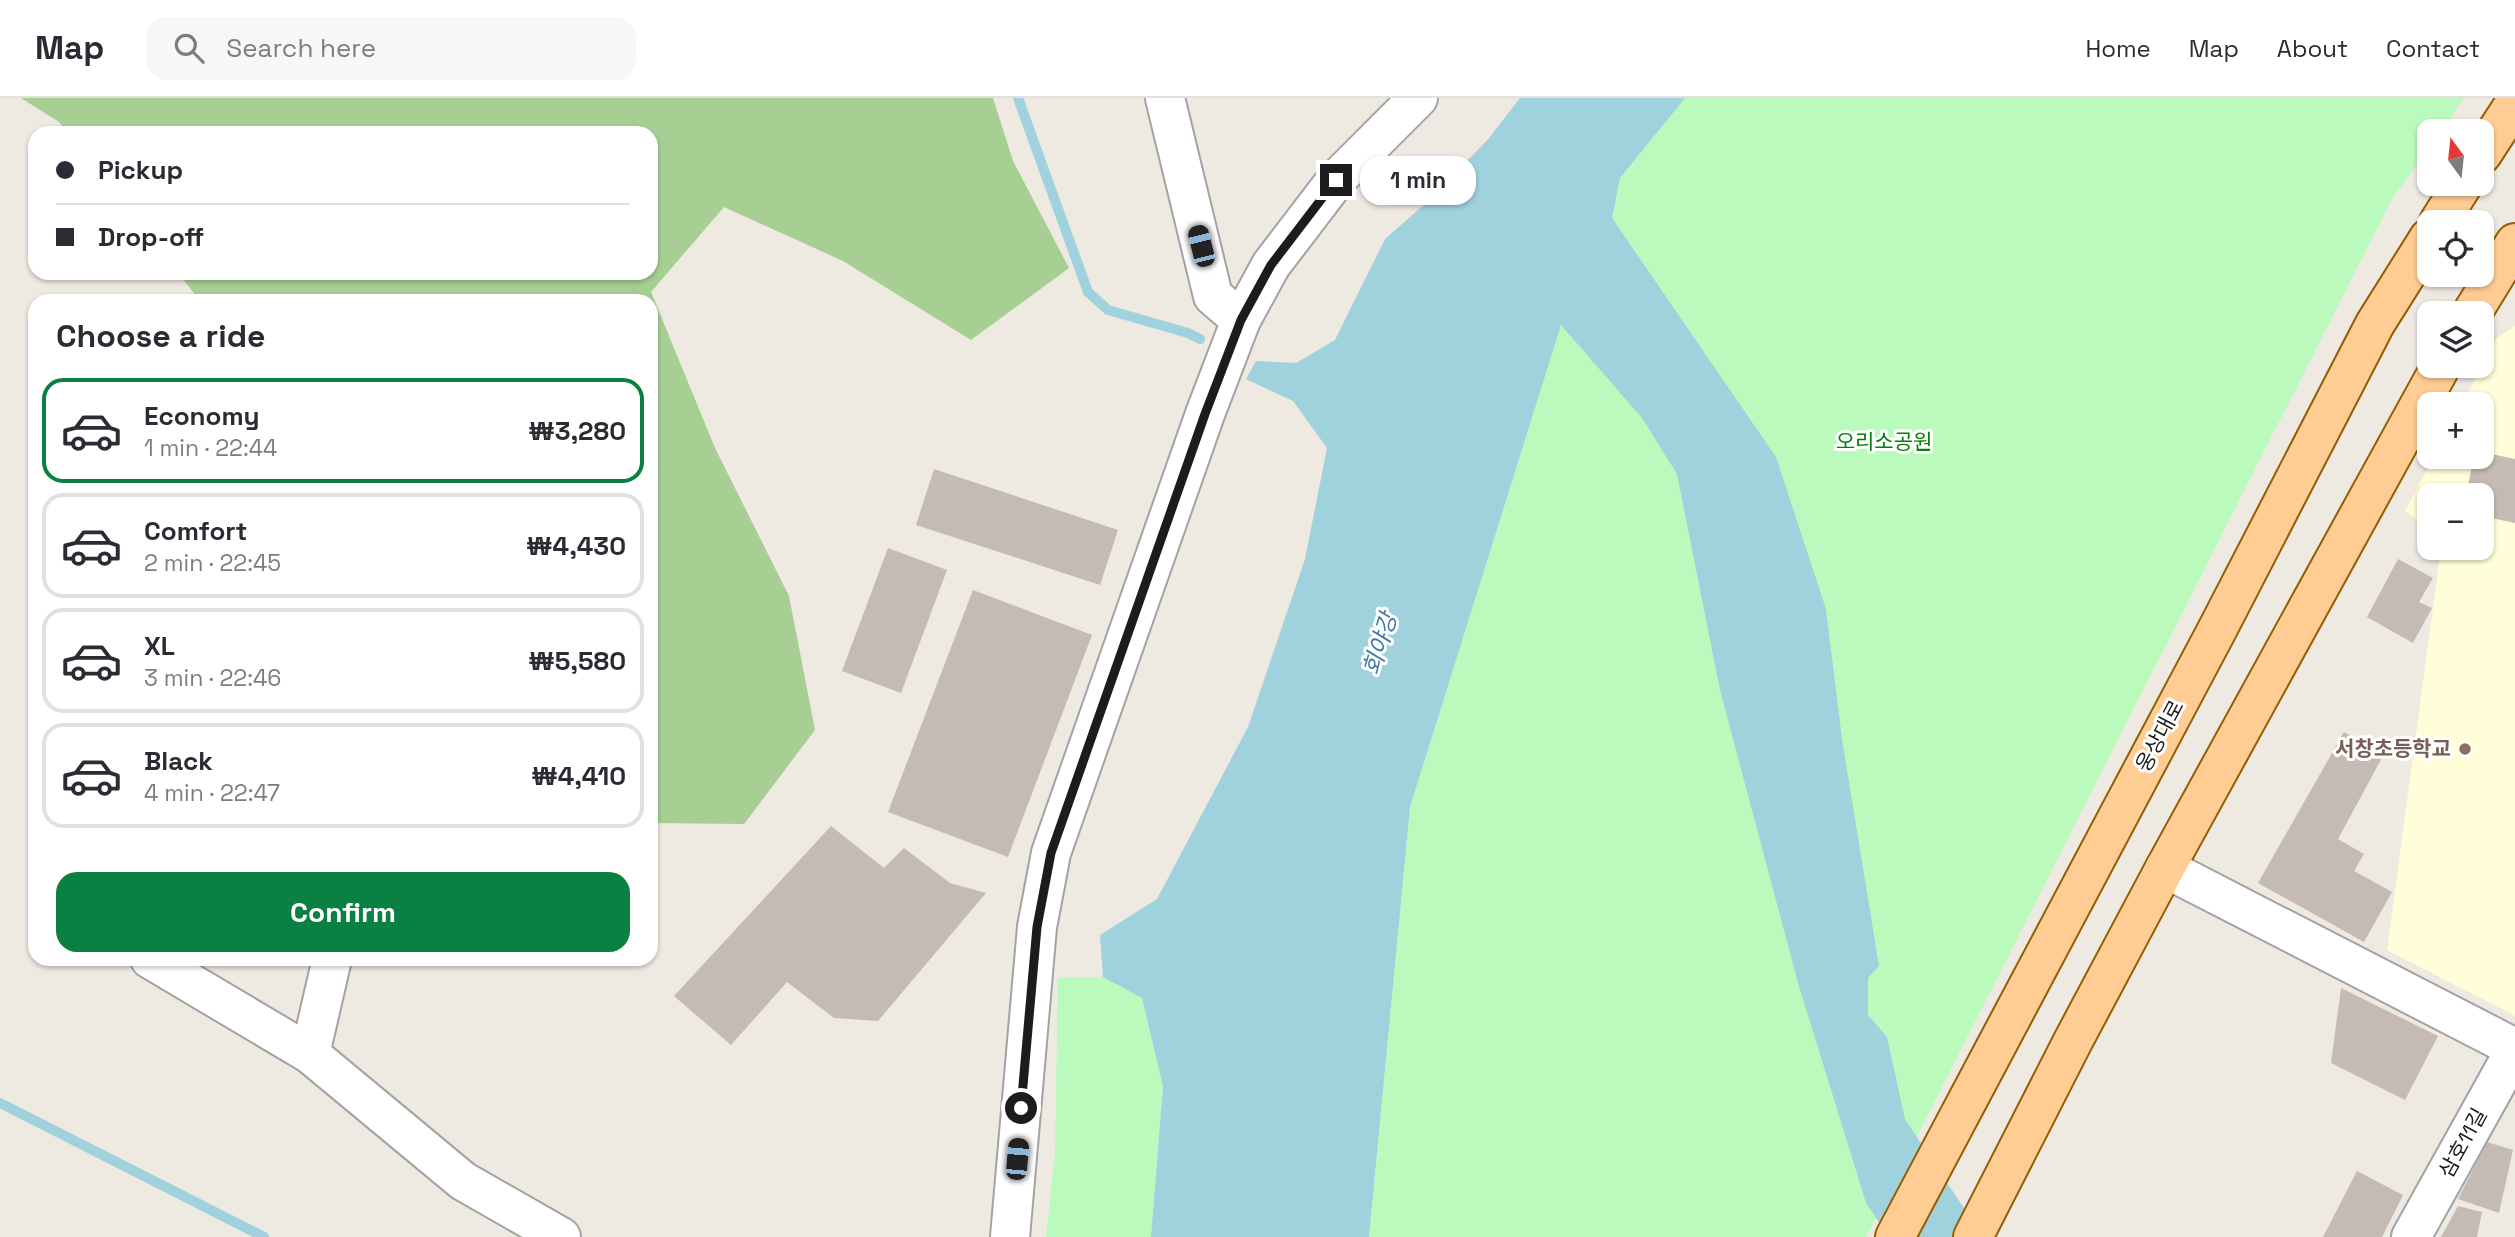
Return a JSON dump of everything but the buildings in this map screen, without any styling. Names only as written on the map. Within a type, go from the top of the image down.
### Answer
[{"type":"main road","points":[[2494,135],[2515,103]]},
{"type":"main road","points":[[2479,301],[2515,243]]},
{"type":"main road","name":"웅상대로","points":[[1895,1237],[2375,324],[2417,257]]},
{"type":"main road","points":[[1979,1225],[2165,868],[2434,378]]},
{"type":"street","points":[[1165,98],[1213,296],[1241,320]]},
{"type":"street","points":[[1010,1237],[1037,927],[1051,853],[1205,414],[1241,320],[1271,265],[1336,180],[1418,98]]},
{"type":"street","points":[[2165,868],[2515,1049]]},
{"type":"street","points":[[161,966],[310,1054],[463,1181],[561,1237]]},
{"type":"street","points":[[310,1054],[330,966]]},
{"type":"street","name":"삼호11길","points":[[2411,1237],[2515,1049]]},
{"type":"shaded area","name":"서창초등학교","points":[[2515,326],[2515,1016],[2387,950],[2439,560],[2494,560],[2494,483],[2420,483],[2428,469],[2494,469],[2494,392],[2468,392],[2476,378],[2494,378],[2494,344],[2497,338]]},
{"type":"shaded area","name":"서창초등학교","points":[[2417,489],[2417,520],[2405,511]]},
{"type":"green space","points":[[21,98],[993,98],[1013,161],[1069,268],[971,340],[843,261],[724,207],[652,294],[194,294],[184,280],[658,280],[658,126],[62,126]]},
{"type":"green space","name":"오리소공원","points":[[1685,98],[2464,98],[2449,119],[2417,119],[2417,165],[2392,199],[1866,1237],[1369,1237],[1410,807],[1598,205]]},
{"type":"green space","points":[[658,309],[715,448],[789,596],[815,730],[744,824],[658,823]]},
{"type":"green space","points":[[1103,977],[1142,997],[1163,1086],[1151,1237],[1046,1237],[1055,1153],[1058,978]]},
{"type":"water","name":"회야강","points":[[1520,98],[1685,98],[1620,178],[1612,218],[1776,457],[1826,609],[1842,739],[1879,966],[1868,978],[1868,1015],[1887,1037],[1905,1119],[1983,1237],[1889,1237],[1866,1203],[1798,983],[1720,690],[1677,474],[1642,418],[1561,325],[1410,807],[1369,1237],[1151,1237],[1163,1086],[1142,998],[1103,977],[1100,935],[1157,899],[1248,727],[1305,559],[1327,448],[1293,401],[1246,379],[1256,361],[1296,363],[1335,340],[1385,239],[1434,196],[1489,138]]},
{"type":"waterway","points":[[1018,98],[1088,292],[1108,310],[1188,333],[1200,339]]},
{"type":"waterway","points":[[0,1103],[264,1237]]},
{"type":"place","name":"서창초등학교","points":[[2465,749]]},
{"type":"route","points":[[1021,1108],[1037,927],[1051,853],[1205,414],[1241,320],[1271,265],[1336,180]]}]
